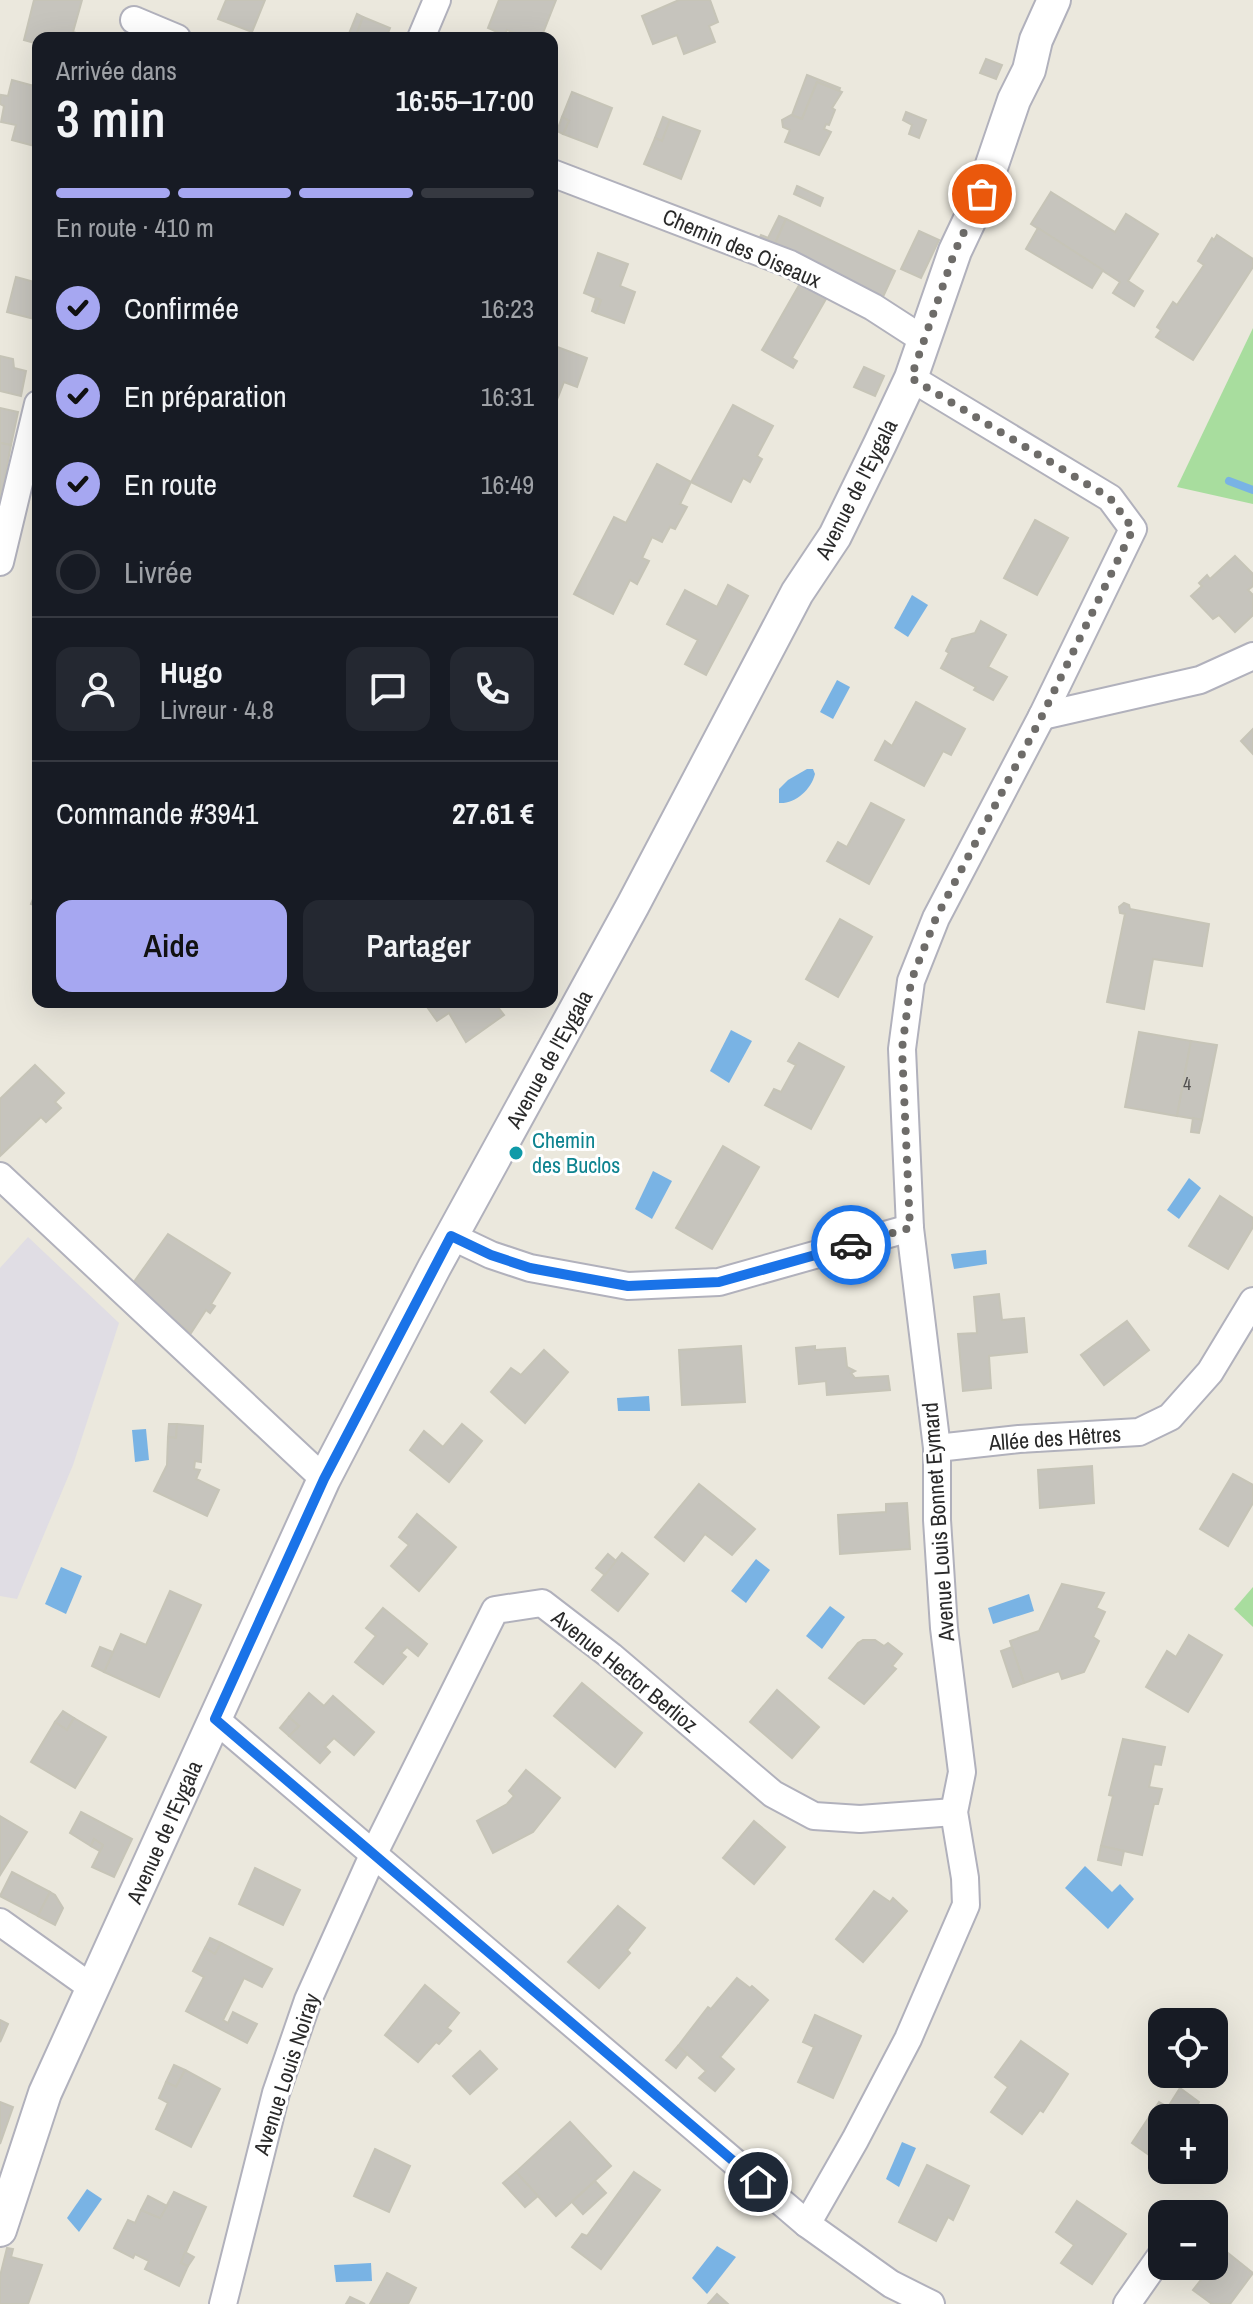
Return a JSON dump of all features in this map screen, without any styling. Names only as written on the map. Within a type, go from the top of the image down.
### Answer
[{"type":"street","points":[[424,32],[437,0]]},
{"type":"street","name":"Avenue de l'Eygala","points":[[0,2230],[45,2093],[324,1479],[451,1236],[633,905],[797,593],[835,536],[911,378],[955,251],[992,170],[1014,100],[1029,70],[1036,40],[1054,0]]},
{"type":"street","name":"Avenue de l'Eygala","points":[[1029,70],[1052,45],[1075,0]]},
{"type":"street","points":[[134,19],[163,32]]},
{"type":"street","name":"Chemin des Oiseaux","points":[[558,175],[790,264],[873,307],[924,340]]},
{"type":"street","name":"Avenue Louis Bonnet Eymard","points":[[807,2224],[908,2039],[966,1905],[954,1812],[962,1772],[944,1628],[937,1520],[937,1448],[910,1228],[902,1049],[911,981],[936,918],[1042,716],[1133,529],[1110,498],[911,378]]},
{"type":"street","points":[[0,562],[6,509],[32,424]]},
{"type":"street","points":[[1042,716],[1200,680],[1253,656]]},
{"type":"street","points":[[0,1176],[324,1479]]},
{"type":"street","points":[[451,1236],[491,1255],[530,1268],[628,1286],[719,1282],[910,1228]]},
{"type":"street","name":"Allée des Hêtres","points":[[937,1448],[1019,1439],[1139,1432],[1170,1417],[1210,1372],[1253,1301]]},
{"type":"street","name":"Avenue Hector Berlioz","points":[[374,1853],[495,1610],[542,1603],[611,1656],[773,1794],[814,1816],[860,1819],[954,1812]]},
{"type":"street","points":[[215,1719],[807,2224],[891,2284],[931,2304]]},
{"type":"street","name":"Avenue Louis Noiray","points":[[223,2304],[281,2080],[308,2000],[374,1853]]},
{"type":"street","points":[[0,1922],[91,1987]]},
{"type":"street","points":[[1127,2304],[1148,2274]]},
{"type":"shaded area","points":[[28,1237],[119,1323],[73,1465],[17,1599],[0,1596],[0,1268]]},
{"type":"green space","points":[[1253,328],[1253,504],[1177,487]]},
{"type":"green space","points":[[1253,1587],[1253,1627],[1234,1609]]},
{"type":"water","points":[[912,595],[928,605],[908,637],[894,628]]},
{"type":"water","points":[[837,680],[850,687],[833,719],[820,712]]},
{"type":"water","points":[[807,769],[813,769],[815,774],[806,790],[791,801],[779,803],[779,789]]},
{"type":"water","points":[[731,1030],[752,1041],[729,1083],[710,1071]]},
{"type":"water","points":[[653,1171],[672,1181],[652,1219],[635,1209]]},
{"type":"water","points":[[1189,1178],[1201,1188],[1179,1219],[1167,1210]]},
{"type":"water","points":[[986,1250],[987,1264],[954,1269],[951,1254]]},
{"type":"water","points":[[649,1396],[650,1411],[618,1411],[617,1398]]},
{"type":"water","points":[[146,1429],[149,1460],[135,1462],[132,1430]]},
{"type":"water","points":[[756,1559],[770,1570],[746,1603],[731,1591]]},
{"type":"water","points":[[61,1567],[82,1576],[66,1614],[45,1604]]},
{"type":"water","points":[[1029,1594],[1034,1611],[993,1624],[988,1608]]},
{"type":"water","points":[[830,1606],[845,1617],[822,1649],[806,1636]]},
{"type":"water","points":[[1085,1866],[1112,1892],[1120,1884],[1134,1899],[1108,1929],[1065,1888]]},
{"type":"water","points":[[902,2142],[916,2148],[899,2187],[886,2179]]},
{"type":"water","points":[[87,2189],[102,2199],[79,2232],[67,2218]]},
{"type":"water","points":[[717,2246],[736,2257],[707,2294],[692,2278]]},
{"type":"water","points":[[371,2263],[372,2281],[336,2282],[334,2265]]},
{"type":"building","points":[[34,0],[82,0],[73,32],[32,32],[32,42],[24,40]]},
{"type":"building","points":[[226,0],[265,0],[252,32],[218,19]]},
{"type":"building","points":[[499,0],[556,0],[543,32],[497,32],[488,28]]},
{"type":"building","points":[[679,0],[710,0],[718,22],[709,26],[715,42],[684,54],[677,35],[653,44],[642,16]]},
{"type":"building","points":[[357,14],[363,17],[357,32],[350,32]]},
{"type":"building","points":[[363,17],[390,28],[388,32],[357,32]]},
{"type":"building","points":[[986,59],[1002,65],[996,79],[980,73]]},
{"type":"building","points":[[807,75],[840,88],[839,91],[817,82],[802,119],[792,115]]},
{"type":"building","points":[[12,80],[32,85],[32,145],[12,140],[16,125],[1,122],[4,106],[0,104],[1,95],[8,96]]},
{"type":"building","points":[[817,82],[842,92],[832,108],[835,110],[829,125],[826,124],[824,129],[831,132],[819,155],[785,142],[790,130],[783,127],[782,120],[791,115],[802,119]]},
{"type":"building","points":[[572,92],[612,108],[597,147],[563,134],[569,121],[562,117]]},
{"type":"building","points":[[906,112],[926,120],[919,138],[909,134],[912,125],[903,120]]},
{"type":"building","points":[[562,117],[569,121],[563,134],[558,128]]},
{"type":"building","points":[[663,117],[670,120],[662,141],[655,138]]},
{"type":"building","points":[[670,120],[700,131],[681,179],[644,164],[655,138],[662,141]]},
{"type":"building","points":[[797,186],[823,198],[820,206],[794,194]]},
{"type":"building","points":[[1051,192],[1115,232],[1126,214],[1158,234],[1128,281],[1143,291],[1134,306],[1113,293],[1120,282],[1031,224]]},
{"type":"building","points":[[779,216],[786,219],[773,248],[758,241],[761,235],[768,238]]},
{"type":"building","points":[[786,219],[895,271],[882,299],[773,248]]},
{"type":"building","points":[[1038,228],[1103,270],[1092,288],[1026,249]]},
{"type":"building","points":[[919,231],[939,240],[921,278],[901,269]]},
{"type":"building","points":[[1217,235],[1253,259],[1253,267],[1193,360],[1156,337],[1161,330],[1157,327],[1173,302],[1177,305],[1204,265],[1198,261]]},
{"type":"building","points":[[598,253],[628,264],[620,286],[635,292],[624,323],[596,313],[601,300],[584,293]]},
{"type":"building","points":[[16,277],[32,281],[32,318],[7,312]]},
{"type":"building","points":[[802,280],[830,292],[792,358],[797,361],[793,368],[762,350]]},
{"type":"building","points":[[596,298],[601,300],[596,313],[592,311]]},
{"type":"building","points":[[558,347],[587,358],[577,387],[564,382],[558,397]]},
{"type":"building","points":[[0,356],[13,359],[14,368],[26,371],[21,396],[0,391]]},
{"type":"building","points":[[864,367],[884,376],[875,396],[854,387]]},
{"type":"building","points":[[733,405],[773,426],[757,456],[762,459],[750,482],[743,478],[731,502],[691,482]]},
{"type":"building","points":[[0,408],[18,412],[11,445],[0,443]]},
{"type":"building","points":[[0,443],[11,445],[1,498],[0,498]]},
{"type":"building","points":[[657,464],[691,482],[680,504],[687,507],[675,529],[670,527],[662,542],[652,537],[642,558],[649,561],[637,584],[630,580],[613,614],[574,594],[614,517],[626,523]]},
{"type":"building","points":[[1035,520],[1068,538],[1037,595],[1004,578]]},
{"type":"building","points":[[1235,556],[1253,574],[1253,586],[1248,590],[1253,595],[1253,615],[1235,632],[1219,615],[1213,619],[1191,596],[1202,586],[1199,583],[1207,575],[1210,579]]},
{"type":"building","points":[[728,585],[748,596],[706,675],[685,664],[698,640],[667,624],[685,590],[717,607]]},
{"type":"building","points":[[981,621],[1006,635],[988,667],[1007,677],[993,700],[941,668],[952,639],[975,633]]},
{"type":"building","points":[[916,702],[965,729],[951,755],[943,751],[924,786],[875,760],[885,741],[892,746]]},
{"type":"building","points":[[1253,729],[1253,754],[1241,741]]},
{"type":"building","points":[[871,803],[904,820],[869,884],[827,861],[838,842],[847,847]]},
{"type":"building","points":[[1124,903],[1130,909],[1209,924],[1202,966],[1153,959],[1144,1009],[1107,1002],[1125,914],[1120,913],[1119,907]]},
{"type":"building","points":[[840,919],[872,937],[838,997],[806,979]]},
{"type":"building","points":[[428,1008],[499,1008],[504,1015],[466,1042],[449,1013],[437,1021]]},
{"type":"building","points":[[1139,1032],[1191,1041],[1177,1116],[1125,1107]]},
{"type":"building","points":[[1191,1041],[1217,1045],[1202,1120],[1177,1116]]},
{"type":"building","points":[[799,1043],[844,1067],[811,1129],[765,1105],[774,1089],[781,1092],[796,1065],[788,1061]]},
{"type":"building","points":[[35,1065],[64,1093],[55,1102],[61,1108],[46,1122],[41,1117],[0,1156],[0,1099]]},
{"type":"building","points":[[1193,1118],[1202,1120],[1199,1133],[1191,1132]]},
{"type":"building","points":[[723,1146],[759,1167],[712,1249],[676,1228]]},
{"type":"building","points":[[1220,1196],[1253,1218],[1253,1227],[1228,1269],[1189,1246]]},
{"type":"building","points":[[168,1234],[230,1273],[211,1304],[215,1306],[210,1313],[206,1310],[191,1333],[131,1286]]},
{"type":"building","points":[[999,1294],[1002,1320],[1024,1318],[1027,1352],[989,1356],[991,1388],[963,1391],[958,1334],[977,1333],[974,1297]]},
{"type":"building","points":[[1127,1321],[1149,1350],[1104,1385],[1081,1355]]},
{"type":"building","points":[[741,1346],[745,1402],[682,1405],[679,1350]]},
{"type":"building","points":[[815,1346],[815,1350],[845,1348],[847,1367],[855,1371],[851,1373],[855,1378],[888,1376],[890,1390],[827,1395],[826,1381],[799,1384],[796,1348]]},
{"type":"building","points":[[544,1350],[568,1372],[525,1423],[491,1392],[511,1368],[521,1375]]},
{"type":"building","points":[[169,1424],[177,1424],[176,1438],[168,1437]]},
{"type":"building","points":[[177,1424],[203,1426],[201,1462],[195,1461],[194,1469],[200,1470],[196,1479],[219,1490],[207,1516],[154,1491],[167,1465],[168,1437],[176,1438]]},
{"type":"building","points":[[462,1424],[482,1441],[449,1482],[410,1450],[424,1431],[443,1447]]},
{"type":"building","points":[[1092,1466],[1094,1503],[1040,1508],[1038,1470]]},
{"type":"building","points":[[1233,1474],[1253,1485],[1253,1503],[1228,1546],[1200,1529]]},
{"type":"building","points":[[699,1484],[755,1529],[732,1555],[705,1534],[684,1561],[655,1537]]},
{"type":"building","points":[[907,1503],[910,1549],[840,1554],[838,1515],[886,1512],[886,1504]]},
{"type":"building","points":[[417,1514],[456,1547],[419,1591],[391,1566],[409,1545],[399,1537]]},
{"type":"building","points":[[622,1553],[648,1574],[618,1611],[592,1590]]},
{"type":"building","points":[[608,1554],[616,1561],[605,1575],[596,1568]]},
{"type":"building","points":[[1062,1584],[1104,1593],[1096,1608],[1105,1612],[1093,1637],[1099,1641],[1084,1672],[1062,1679],[1059,1671],[1024,1683],[1010,1641],[1039,1631]]},
{"type":"building","points":[[170,1591],[201,1605],[159,1697],[104,1672],[121,1634],[146,1645]]},
{"type":"building","points":[[383,1608],[427,1644],[418,1656],[407,1647],[401,1653],[406,1657],[383,1684],[355,1662],[376,1636],[366,1628]]},
{"type":"building","points":[[1189,1635],[1222,1655],[1188,1712],[1146,1687],[1167,1651],[1176,1657]]},
{"type":"building","points":[[863,1640],[875,1640],[884,1646],[888,1643],[902,1654],[892,1666],[896,1669],[864,1704],[829,1678]]},
{"type":"building","points":[[100,1647],[113,1652],[104,1672],[92,1666]]},
{"type":"building","points":[[1012,1647],[1024,1683],[1013,1687],[1001,1651]]},
{"type":"building","points":[[582,1683],[642,1733],[615,1767],[554,1716]]},
{"type":"building","points":[[777,1690],[819,1727],[792,1758],[750,1722]]},
{"type":"building","points":[[309,1693],[324,1706],[333,1696],[374,1732],[354,1755],[334,1738],[325,1747],[330,1752],[320,1763],[289,1736],[299,1726],[289,1717]]},
{"type":"building","points":[[63,1711],[74,1718],[67,1730],[55,1722]]},
{"type":"building","points":[[289,1717],[299,1726],[289,1736],[280,1728]]},
{"type":"building","points":[[74,1718],[106,1737],[75,1788],[31,1762],[55,1722],[67,1730]]},
{"type":"building","points":[[1123,1739],[1165,1747],[1161,1765],[1154,1764],[1149,1787],[1162,1789],[1158,1804],[1154,1804],[1142,1855],[1101,1846],[1113,1796],[1109,1795]]},
{"type":"building","points":[[526,1770],[560,1798],[533,1832],[493,1853],[477,1821],[507,1804],[514,1796],[509,1791]]},
{"type":"building","points":[[81,1812],[132,1839],[114,1877],[92,1867],[103,1845],[94,1839],[91,1846],[70,1833]]},
{"type":"building","points":[[0,1816],[27,1832],[0,1875]]},
{"type":"building","points":[[754,1821],[785,1847],[754,1884],[723,1858]]},
{"type":"building","points":[[94,1839],[103,1845],[100,1851],[91,1846]]},
{"type":"building","points":[[1101,1846],[1124,1851],[1121,1865],[1098,1860]]},
{"type":"building","points":[[255,1868],[300,1890],[283,1925],[239,1904]]},
{"type":"building","points":[[12,1872],[50,1892],[38,1916],[0,1896]]},
{"type":"building","points":[[874,1891],[890,1902],[893,1898],[907,1911],[863,1962],[836,1939]]},
{"type":"building","points":[[50,1892],[63,1908],[55,1925],[38,1916]]},
{"type":"building","points":[[618,1906],[645,1928],[627,1950],[630,1953],[599,1988],[568,1962]]},
{"type":"building","points":[[210,1938],[221,1943],[215,1954],[205,1948]]},
{"type":"building","points":[[221,1943],[272,1969],[262,1987],[244,1978],[223,2020],[228,2023],[233,2012],[257,2024],[247,2043],[186,2011],[204,1977],[193,1971],[205,1948],[215,1954]]},
{"type":"building","points":[[737,1978],[768,2000],[720,2057],[734,2069],[715,2091],[699,2078],[706,2071],[678,2046],[708,2007],[711,2009]]},
{"type":"building","points":[[425,1985],[459,2013],[447,2028],[451,2031],[418,2062],[385,2035]]},
{"type":"building","points":[[815,2015],[861,2036],[833,2098],[798,2082],[814,2047],[803,2042]]},
{"type":"building","points":[[0,2020],[8,2024],[0,2042]]},
{"type":"building","points":[[1021,2041],[1068,2074],[1043,2112],[1040,2110],[1022,2134],[991,2112],[1008,2087],[995,2077]]},
{"type":"building","points":[[678,2046],[687,2054],[676,2068],[666,2060]]},
{"type":"building","points":[[480,2051],[497,2069],[470,2094],[453,2076]]},
{"type":"building","points":[[174,2065],[185,2070],[176,2087],[166,2082]]},
{"type":"building","points":[[185,2070],[220,2089],[191,2147],[156,2129],[168,2103],[159,2098],[166,2082],[176,2087]]},
{"type":"building","points":[[1180,2088],[1199,2102],[1198,2104],[1170,2104]]},
{"type":"building","points":[[0,2102],[13,2107],[0,2144]]},
{"type":"building","points":[[1148,2119],[1148,2154],[1132,2143]]},
{"type":"building","points":[[570,2122],[611,2166],[556,2216],[516,2172]]},
{"type":"building","points":[[375,2149],[410,2166],[389,2212],[354,2196]]},
{"type":"building","points":[[927,2165],[969,2186],[953,2220],[948,2217],[936,2241],[899,2222]]},
{"type":"building","points":[[516,2172],[538,2196],[525,2207],[503,2183]]},
{"type":"building","points":[[634,2172],[660,2190],[601,2269],[572,2247],[582,2234],[587,2236]]},
{"type":"building","points":[[595,2181],[606,2193],[583,2214],[572,2202]]},
{"type":"building","points":[[174,2192],[206,2207],[181,2263],[188,2266],[179,2286],[145,2269],[149,2261],[135,2254],[133,2258],[114,2248],[128,2220],[135,2223],[141,2210],[160,2218]]},
{"type":"building","points":[[148,2196],[167,2206],[160,2218],[141,2210]]},
{"type":"building","points":[[1077,2201],[1126,2234],[1092,2284],[1061,2263],[1074,2245],[1056,2232]]},
{"type":"building","points":[[7,2248],[13,2249],[11,2257],[42,2265],[28,2304],[0,2304],[0,2276]]},
{"type":"building","points":[[185,2252],[194,2257],[188,2266],[181,2263]]},
{"type":"building","points":[[1228,2253],[1253,2273],[1230,2304],[1212,2304],[1193,2290],[1201,2280],[1228,2280]]},
{"type":"building","points":[[387,2273],[416,2288],[408,2304],[370,2304]]},
{"type":"building","points":[[717,2294],[728,2304],[708,2304]]},
{"type":"building","points":[[350,2297],[365,2304],[346,2304]]},
{"type":"waterway","points":[[1229,481],[1253,490]]},
{"type":"way so far","points":[[851,1245],[910,1228],[902,1049],[911,981],[936,918],[1042,716],[1133,529],[1110,498],[911,378],[955,251],[982,194]]},
{"type":"place","name":"Chemin des Buclos","points":[[516,1153]]},
{"type":"route","points":[[758,2182],[215,1719],[324,1479],[451,1236],[491,1255],[530,1268],[628,1286],[719,1282],[851,1245]]}]
